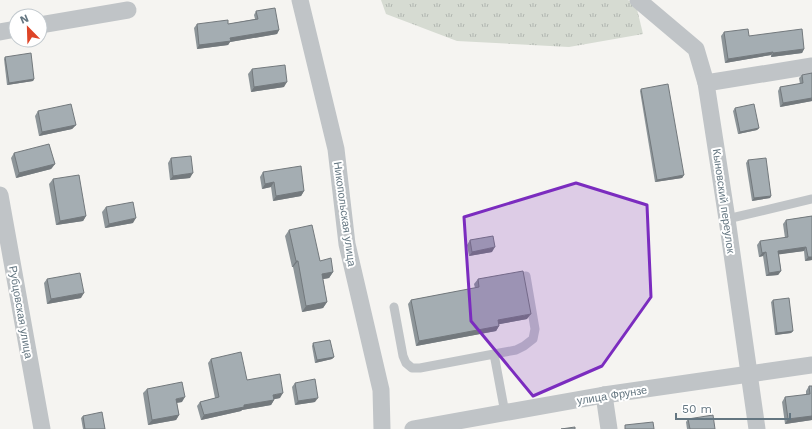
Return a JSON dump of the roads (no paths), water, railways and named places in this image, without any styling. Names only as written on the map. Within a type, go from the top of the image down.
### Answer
[{"type":"street","name":"Никопольская улица","points":[[300,0],[336,149],[347,244],[381,390],[382,429]]},
{"type":"street","name":"Кыновский переулок","points":[[638,0],[696,49],[706,83],[757,429]]},
{"type":"street","points":[[48,24],[128,10]]},
{"type":"street","points":[[706,83],[812,66]]},
{"type":"street","name":"Рубцовская улица","points":[[0,195],[42,429]]},
{"type":"street","name":"улица Фрунзе","points":[[413,429],[604,395],[812,365]]},
{"type":"street","points":[[604,395],[609,429]]},
{"type":"lane","points":[[727,219],[812,199]]},
{"type":"lane","points":[[394,307],[406,363],[412,368],[420,368],[516,350],[524,346],[532,338],[535,328],[526,276]]},
{"type":"lane","points":[[494,354],[504,413]]}]
